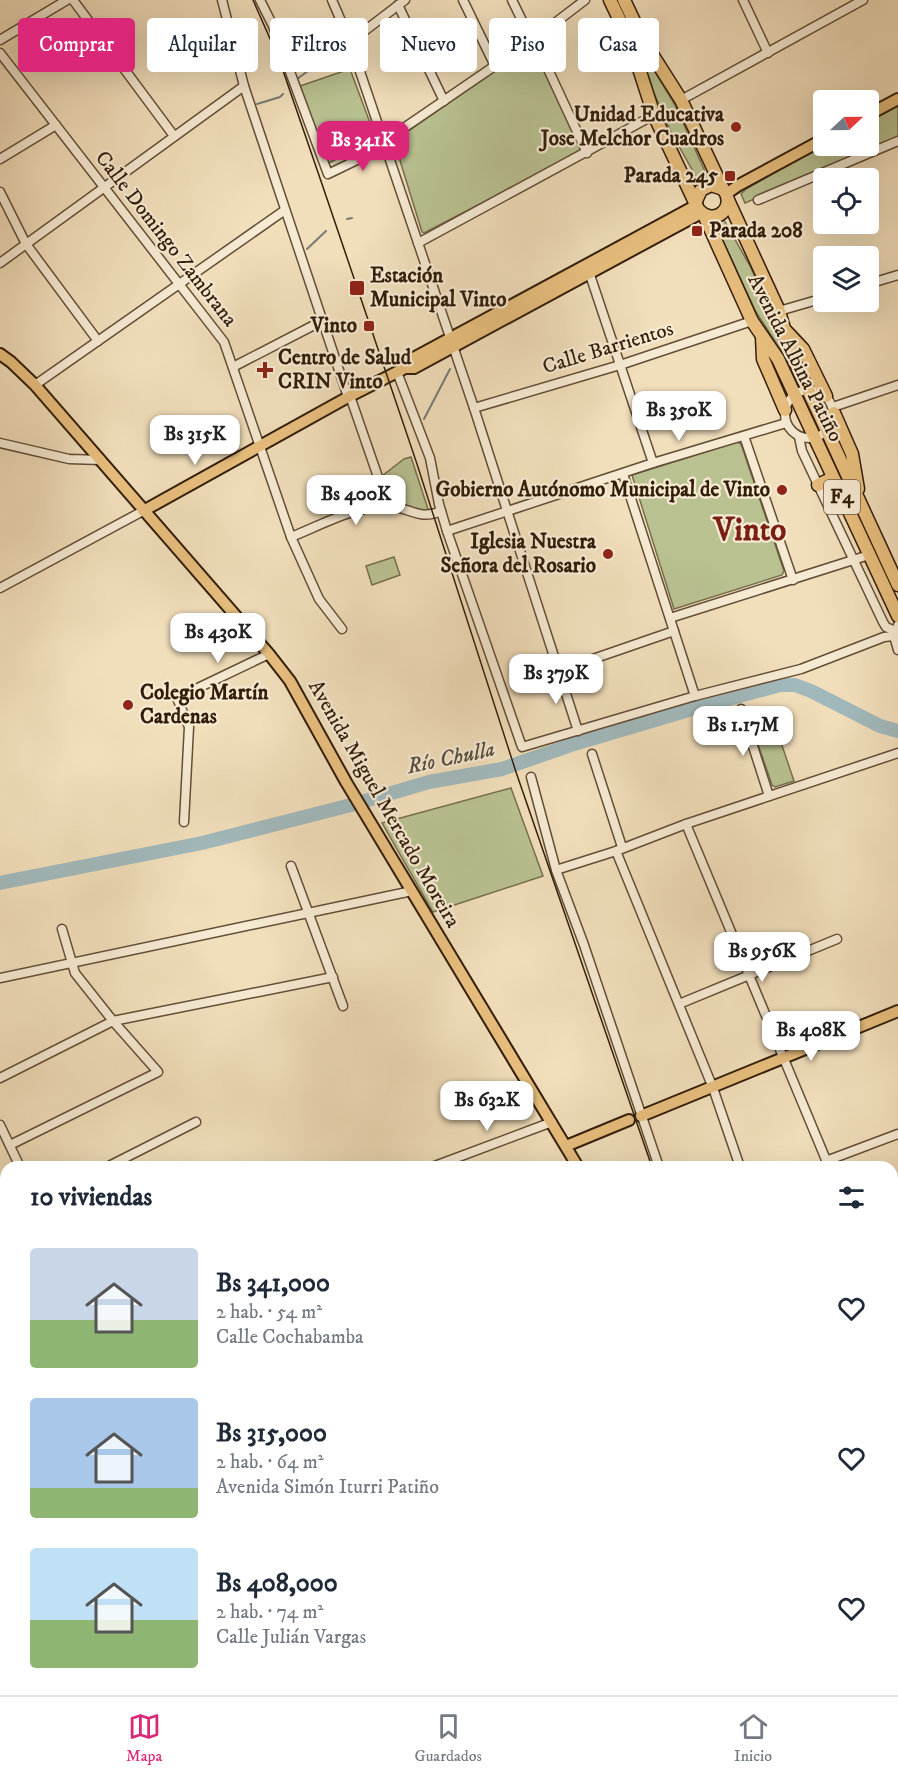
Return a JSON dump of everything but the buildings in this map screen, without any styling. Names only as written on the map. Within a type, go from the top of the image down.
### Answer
[{"type":"highway","name":"Avenida Albina Patiño","points":[[610,0],[631,44],[654,116],[700,208],[752,321],[778,359],[898,616]]},
{"type":"highway","name":"Avenida Albina Patiño","points":[[624,0],[643,40],[681,100],[726,194],[779,311],[791,353],[898,585]]},
{"type":"highway","points":[[715,185],[726,194],[726,208],[721,215],[713,217],[700,208],[698,193],[707,186],[715,185]]},
{"type":"highway","points":[[784,329],[802,349],[831,405],[852,454],[862,508]]},
{"type":"highway","points":[[762,336],[762,359],[785,410]]},
{"type":"highway","points":[[818,485],[833,478]]},
{"type":"main road","points":[[879,109],[898,99]]},
{"type":"main road","points":[[726,194],[739,184],[813,145]]},
{"type":"main road","points":[[143,511],[349,396],[401,370],[410,360],[451,343],[700,208]]},
{"type":"main road","name":"Avenida Miguel Mercado Moreira","points":[[0,354],[35,385],[290,681],[360,804],[575,1161]]},
{"type":"main road","points":[[641,1116],[898,1011]]},
{"type":"main road","points":[[566,1146],[629,1120]]},
{"type":"street","points":[[0,40],[67,0]]},
{"type":"street","points":[[73,0],[174,136]]},
{"type":"street","points":[[222,0],[244,86],[322,321],[388,506]]},
{"type":"street","points":[[260,0],[273,26],[328,174],[357,160],[489,70]]},
{"type":"street","points":[[332,0],[340,18]]},
{"type":"street","points":[[463,0],[489,54]]},
{"type":"street","points":[[512,0],[521,18]]},
{"type":"street","points":[[562,18],[585,0]]},
{"type":"street","points":[[744,0],[768,53]]},
{"type":"street","points":[[681,100],[768,53],[849,3],[863,0]]},
{"type":"street","points":[[368,28],[402,3],[444,102]]},
{"type":"street","name":"Calle Domingo Zambrana","points":[[0,53],[224,342],[291,537],[319,599],[342,629]]},
{"type":"street","points":[[360,72],[474,408],[578,731]]},
{"type":"street","points":[[548,72],[587,153]]},
{"type":"street","points":[[0,262],[244,86]]},
{"type":"street","points":[[417,243],[654,116]]},
{"type":"street","points":[[0,159],[56,125]]},
{"type":"street","points":[[758,200],[898,141]]},
{"type":"street","points":[[0,192],[26,244],[98,341]]},
{"type":"street","points":[[35,385],[285,210]]},
{"type":"street","points":[[588,269],[653,464]]},
{"type":"street","points":[[879,281],[898,275]]},
{"type":"street","points":[[779,311],[813,301]]},
{"type":"street","points":[[233,367],[322,321]]},
{"type":"street","name":"Calle Barrientos","points":[[474,408],[620,365],[752,321]]},
{"type":"street","points":[[401,370],[430,458],[447,531],[522,747],[694,696],[801,669],[896,631]]},
{"type":"street","points":[[831,405],[898,385]]},
{"type":"street","points":[[808,390],[815,391],[831,405],[831,426],[814,438],[800,437],[790,430],[786,423],[785,410],[794,395],[808,390]]},
{"type":"street","points":[[447,531],[786,423]]},
{"type":"street","points":[[744,436],[793,580]]},
{"type":"street","points":[[800,437],[802,451],[853,561],[886,627],[896,631]]},
{"type":"street","points":[[0,443],[69,459],[101,460]]},
{"type":"street","points":[[622,474],[694,696]]},
{"type":"street","points":[[291,537],[360,510],[388,506],[429,516],[441,511]]},
{"type":"street","points":[[0,588],[143,511]]},
{"type":"street","points":[[670,618],[869,555]]},
{"type":"street","points":[[558,671],[674,631]]},
{"type":"street","points":[[896,631],[898,651]]},
{"type":"street","points":[[184,822],[189,727],[177,698],[269,654]]},
{"type":"street","points":[[741,709],[769,796]]},
{"type":"street","points":[[556,870],[898,753]]},
{"type":"street","points":[[592,754],[619,849],[713,1088],[738,1161]]},
{"type":"street","points":[[531,777],[556,870],[584,945],[657,1161]]},
{"type":"street","points":[[686,824],[826,1161]]},
{"type":"street","points":[[291,866],[343,1006]]},
{"type":"street","points":[[0,978],[412,891]]},
{"type":"street","points":[[10,1145],[158,1072],[75,973],[62,929]]},
{"type":"street","points":[[679,1004],[837,939]]},
{"type":"street","points":[[0,1078],[113,1021],[333,977]]},
{"type":"street","points":[[629,1120],[641,1116]]},
{"type":"street","points":[[119,1161],[196,1122]]},
{"type":"street","points":[[448,1161],[552,1122]]},
{"type":"street","points":[[0,1125],[18,1161]]},
{"type":"street","points":[[834,1161],[898,1134]]},
{"type":"green space","points":[[341,72],[351,72],[376,139],[327,164],[300,86]]},
{"type":"green space","points":[[494,72],[545,72],[582,151],[424,233],[394,141]]},
{"type":"green space","points":[[647,72],[655,72],[675,105],[708,178],[699,182],[671,132]]},
{"type":"green space","points":[[898,105],[898,137],[879,145],[879,115]]},
{"type":"green space","points":[[813,151],[813,156],[854,156],[826,168],[813,168],[813,174],[745,203],[741,194]]},
{"type":"green space","points":[[724,220],[750,266],[769,307],[786,358],[756,312],[715,224]]},
{"type":"green space","points":[[737,442],[741,444],[784,571],[782,575],[674,609],[632,475]]},
{"type":"green space","points":[[411,457],[429,512],[392,501],[382,476],[404,459]]},
{"type":"green space","points":[[394,557],[400,575],[372,585],[366,566]]},
{"type":"green space","points":[[770,710],[794,781],[775,787],[772,785],[749,718],[750,715]]},
{"type":"green space","points":[[511,788],[543,876],[433,912],[382,823]]},
{"type":"waterway","points":[[297,79],[307,72]]},
{"type":"waterway","points":[[257,104],[283,94]]},
{"type":"waterway","points":[[347,219],[352,218]]},
{"type":"waterway","points":[[307,249],[326,231]]},
{"type":"waterway","points":[[424,419],[450,369]]},
{"type":"waterway","name":"Río Chulla","points":[[0,883],[202,843],[351,805],[429,782],[502,769],[574,744],[780,685],[795,685],[811,691],[880,726],[898,731]]},
{"type":"tram line","points":[[253,0],[279,59],[323,187],[416,461],[516,772],[650,1161]]},
{"type":"place","name":"Unidad Educativa Jose Melchor Cuadros","points":[[736,127]]},
{"type":"place","name":"Parada 245","points":[[730,176]]},
{"type":"place","name":"Parada 208","points":[[697,231]]},
{"type":"place","name":"Estación Municipal Vinto","points":[[357,288]]},
{"type":"place","name":"Vinto","points":[[369,326]]},
{"type":"place","name":"Centro de Salud CRIN Vinto","points":[[265,370]]},
{"type":"place","name":"Gobierno Autónomo Municipal de Vinto","points":[[782,490]]},
{"type":"place","name":"Iglesia Nuestra Señora del Rosario","points":[[608,554]]},
{"type":"place","name":"Colegio Martín Cardenas","points":[[128,705]]},
{"type":"district","name":"Vinto","points":[[750,530]]}]
